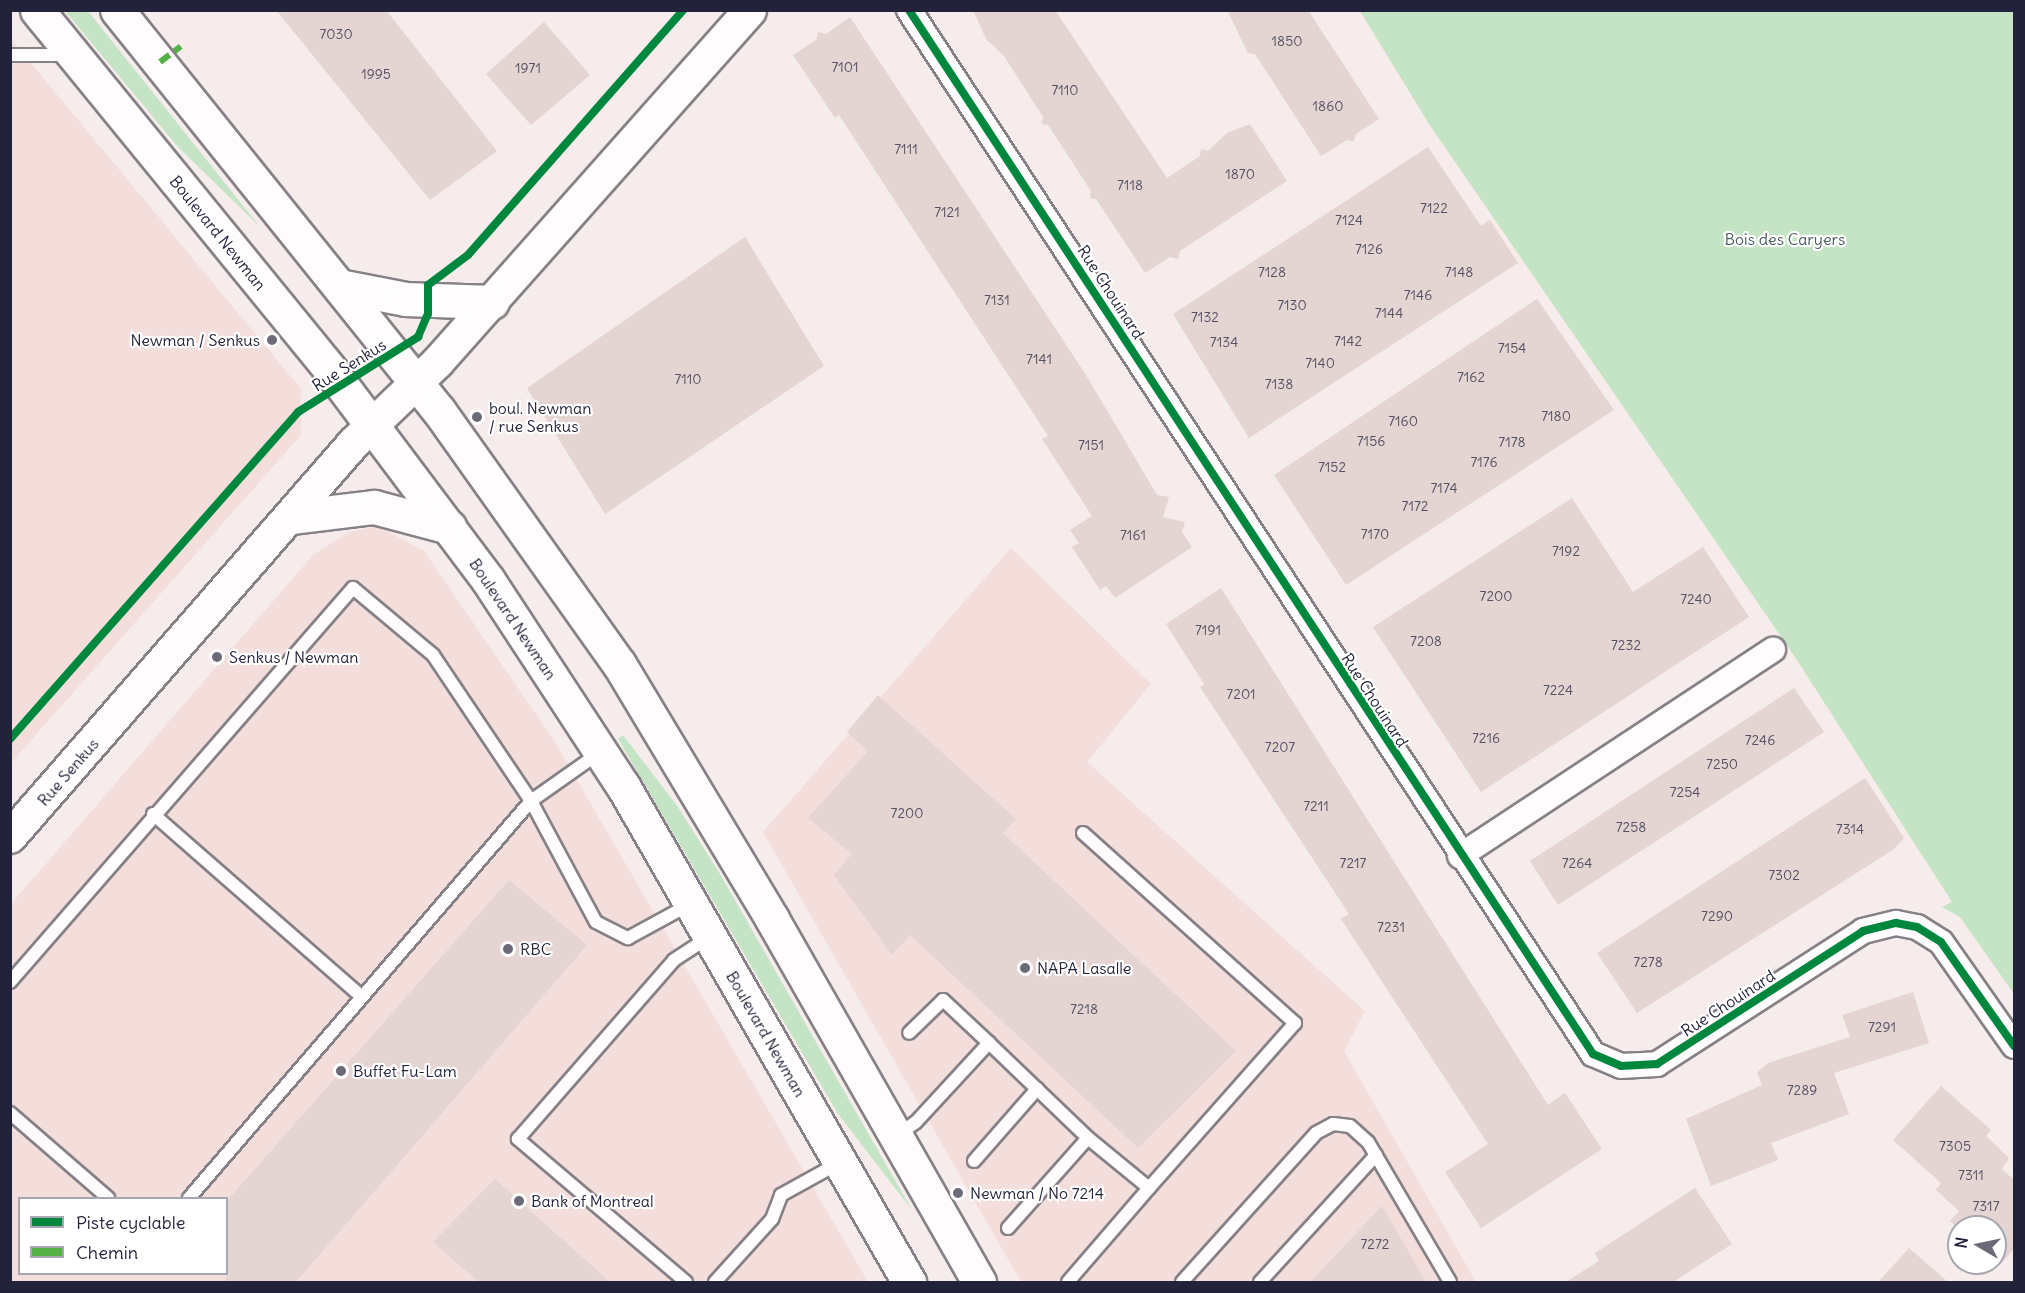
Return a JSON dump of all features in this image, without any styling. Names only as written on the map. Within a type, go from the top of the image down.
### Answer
[{"type":"main road","name":"Boulevard Newman","points":[[37,10],[373,424],[449,526],[601,752],[909,1282]]},
{"type":"main road","points":[[117,10],[344,287],[417,383],[619,664],[979,1282]]},
{"type":"main road","points":[[344,287],[406,299],[492,302]]},
{"type":"main road","points":[[291,517],[374,507],[449,526]]},
{"type":"street","name":"Rue Senkus","points":[[10,837],[373,424],[417,383],[492,302],[750,10]]},
{"type":"street","name":"Rue Chouinard","points":[[909,10],[1460,856],[1588,1048],[1612,1064],[1657,1064],[1863,931],[1896,923],[1917,927],[1941,942],[2014,1046]]},
{"type":"street","points":[[1460,856],[1773,650]]},
{"type":"lane","points":[[10,55],[73,55]]},
{"type":"lane","points":[[10,982],[153,814],[354,588],[433,655],[531,801],[596,922],[610,934],[636,937],[691,904]]},
{"type":"lane","points":[[190,1197],[531,801],[601,752]]},
{"type":"lane","points":[[153,814],[362,997]]},
{"type":"lane","points":[[1068,1282],[1295,1023],[1083,833]]},
{"type":"lane","points":[[686,1282],[518,1139],[674,960],[710,936]]},
{"type":"lane","points":[[909,1033],[943,1000],[1088,1138],[1149,1188]]},
{"type":"lane","points":[[895,1137],[916,1122],[989,1043]]},
{"type":"lane","points":[[974,1161],[1037,1089]]},
{"type":"lane","points":[[10,1113],[107,1197]]},
{"type":"lane","points":[[1182,1282],[1324,1127],[1350,1126],[1376,1155],[1450,1282]]},
{"type":"lane","points":[[1008,1228],[1088,1138]]},
{"type":"lane","points":[[1260,1282],[1376,1155]]},
{"type":"lane","points":[[715,1282],[772,1219],[781,1195],[840,1162]]},
{"type":"shaded area","points":[[11,39],[301,389],[301,435],[11,763]]},
{"type":"shaded area","points":[[378,526],[424,551],[555,742],[868,1282],[11,1282],[11,904],[313,555],[349,532]]},
{"type":"shaded area","points":[[1011,548],[1151,684],[1087,762],[1365,1011],[1344,1051],[1476,1282],[1021,1282],[763,832]]},
{"type":"green space","points":[[65,11],[88,11],[260,227],[178,147]]},
{"type":"green space","name":"Bois des Caryers","points":[[1360,11],[2014,11],[2014,994],[1960,917],[1942,907],[1952,902],[1795,657],[1429,124]]},
{"type":"green space","points":[[623,735],[678,807],[720,874],[912,1210],[838,1114],[618,739]]},
{"type":"building","points":[[276,10],[386,10],[497,151],[430,200]]},
{"type":"building","points":[[973,10],[1055,10],[1167,178],[1200,156],[1201,149],[1208,151],[1227,133],[1250,124],[1287,181],[1180,251],[1178,259],[1170,257],[1145,273],[1096,199],[1090,198],[1091,191],[1048,125],[1042,124],[1043,117],[1004,56],[986,39]]},
{"type":"building","points":[[1227,10],[1308,10],[1379,119],[1356,134],[1354,141],[1347,140],[1321,156],[1255,54],[1248,53]]},
{"type":"building","points":[[850,17],[1086,375],[1157,495],[1169,497],[1163,517],[1185,522],[1182,532],[1192,547],[1115,598],[1106,586],[1100,590],[1072,547],[1079,543],[1070,530],[1092,516],[1042,439],[1048,436],[839,115],[835,118],[793,55],[816,40],[818,32],[826,34]]},
{"type":"building","points":[[544,22],[590,75],[531,125],[486,74]]},
{"type":"building","points":[[1428,147],[1481,226],[1490,220],[1518,263],[1249,438],[1173,314]]},
{"type":"building","points":[[745,237],[824,366],[605,514],[527,388]]},
{"type":"building","points":[[1537,299],[1614,410],[1346,585],[1274,475]]},
{"type":"building","points":[[1572,498],[1633,592],[1703,547],[1749,617],[1481,792],[1373,627]]},
{"type":"building","points":[[1221,588],[1548,1105],[1565,1093],[1602,1149],[1481,1228],[1445,1172],[1488,1144],[1341,919],[1349,914],[1200,687],[1204,684],[1166,624]]},
{"type":"building","points":[[1794,688],[1824,732],[1558,905],[1530,861]]},
{"type":"building","points":[[878,695],[1016,819],[1003,833],[1236,1051],[1138,1148],[910,935],[892,955],[834,875],[852,854],[808,818],[868,751],[847,732]]},
{"type":"building","points":[[1865,778],[1904,838],[1894,849],[1637,1013],[1597,953]]},
{"type":"building","points":[[509,880],[587,945],[296,1282],[226,1282],[226,1275],[228,1275],[228,1200]]},
{"type":"building","points":[[1913,992],[1929,1043],[1834,1073],[1849,1114],[1771,1143],[1778,1160],[1711,1186],[1686,1119],[1762,1085],[1757,1072],[1768,1063],[1850,1037],[1842,1015]]},
{"type":"building","points":[[1941,1086],[1991,1130],[1986,1136],[2009,1158],[2002,1169],[2014,1180],[2014,1249],[2007,1257],[2007,1215],[1955,1215],[1959,1211],[1936,1190],[1941,1183],[1893,1140]]},
{"type":"building","points":[[495,1179],[610,1282],[479,1282],[433,1242]]},
{"type":"building","points":[[1695,1188],[1732,1244],[1673,1282],[1566,1282],[1599,1261],[1595,1253]]},
{"type":"building","points":[[1382,1206],[1426,1282],[1310,1282]]},
{"type":"building","points":[[1909,1248],[1948,1282],[1878,1282]]},
{"type":"marked path","points":[[160,62],[181,46]]},
{"type":"cycle path","points":[[10,739],[298,412],[418,337],[428,314],[428,285],[468,255],[683,10]]},
{"type":"cycle path","points":[[909,10],[1593,1054],[1621,1066],[1657,1064],[1863,931],[1896,923],[1917,927],[1941,942],[2014,1046]]},
{"type":"place","name":"Newman / Senkus","points":[[272,340]]},
{"type":"place","name":"boul. Newman / rue Senkus","points":[[477,417]]},
{"type":"place","name":"Senkus / Newman","points":[[217,657]]},
{"type":"place","name":"RBC","points":[[508,949]]},
{"type":"place","name":"NAPA Lasalle","points":[[1025,968]]},
{"type":"place","name":"Buffet Fu-Lam","points":[[341,1071]]},
{"type":"place","name":"Newman / No 7214","points":[[958,1193]]},
{"type":"place","name":"Bank of Montreal","points":[[519,1201]]}]
